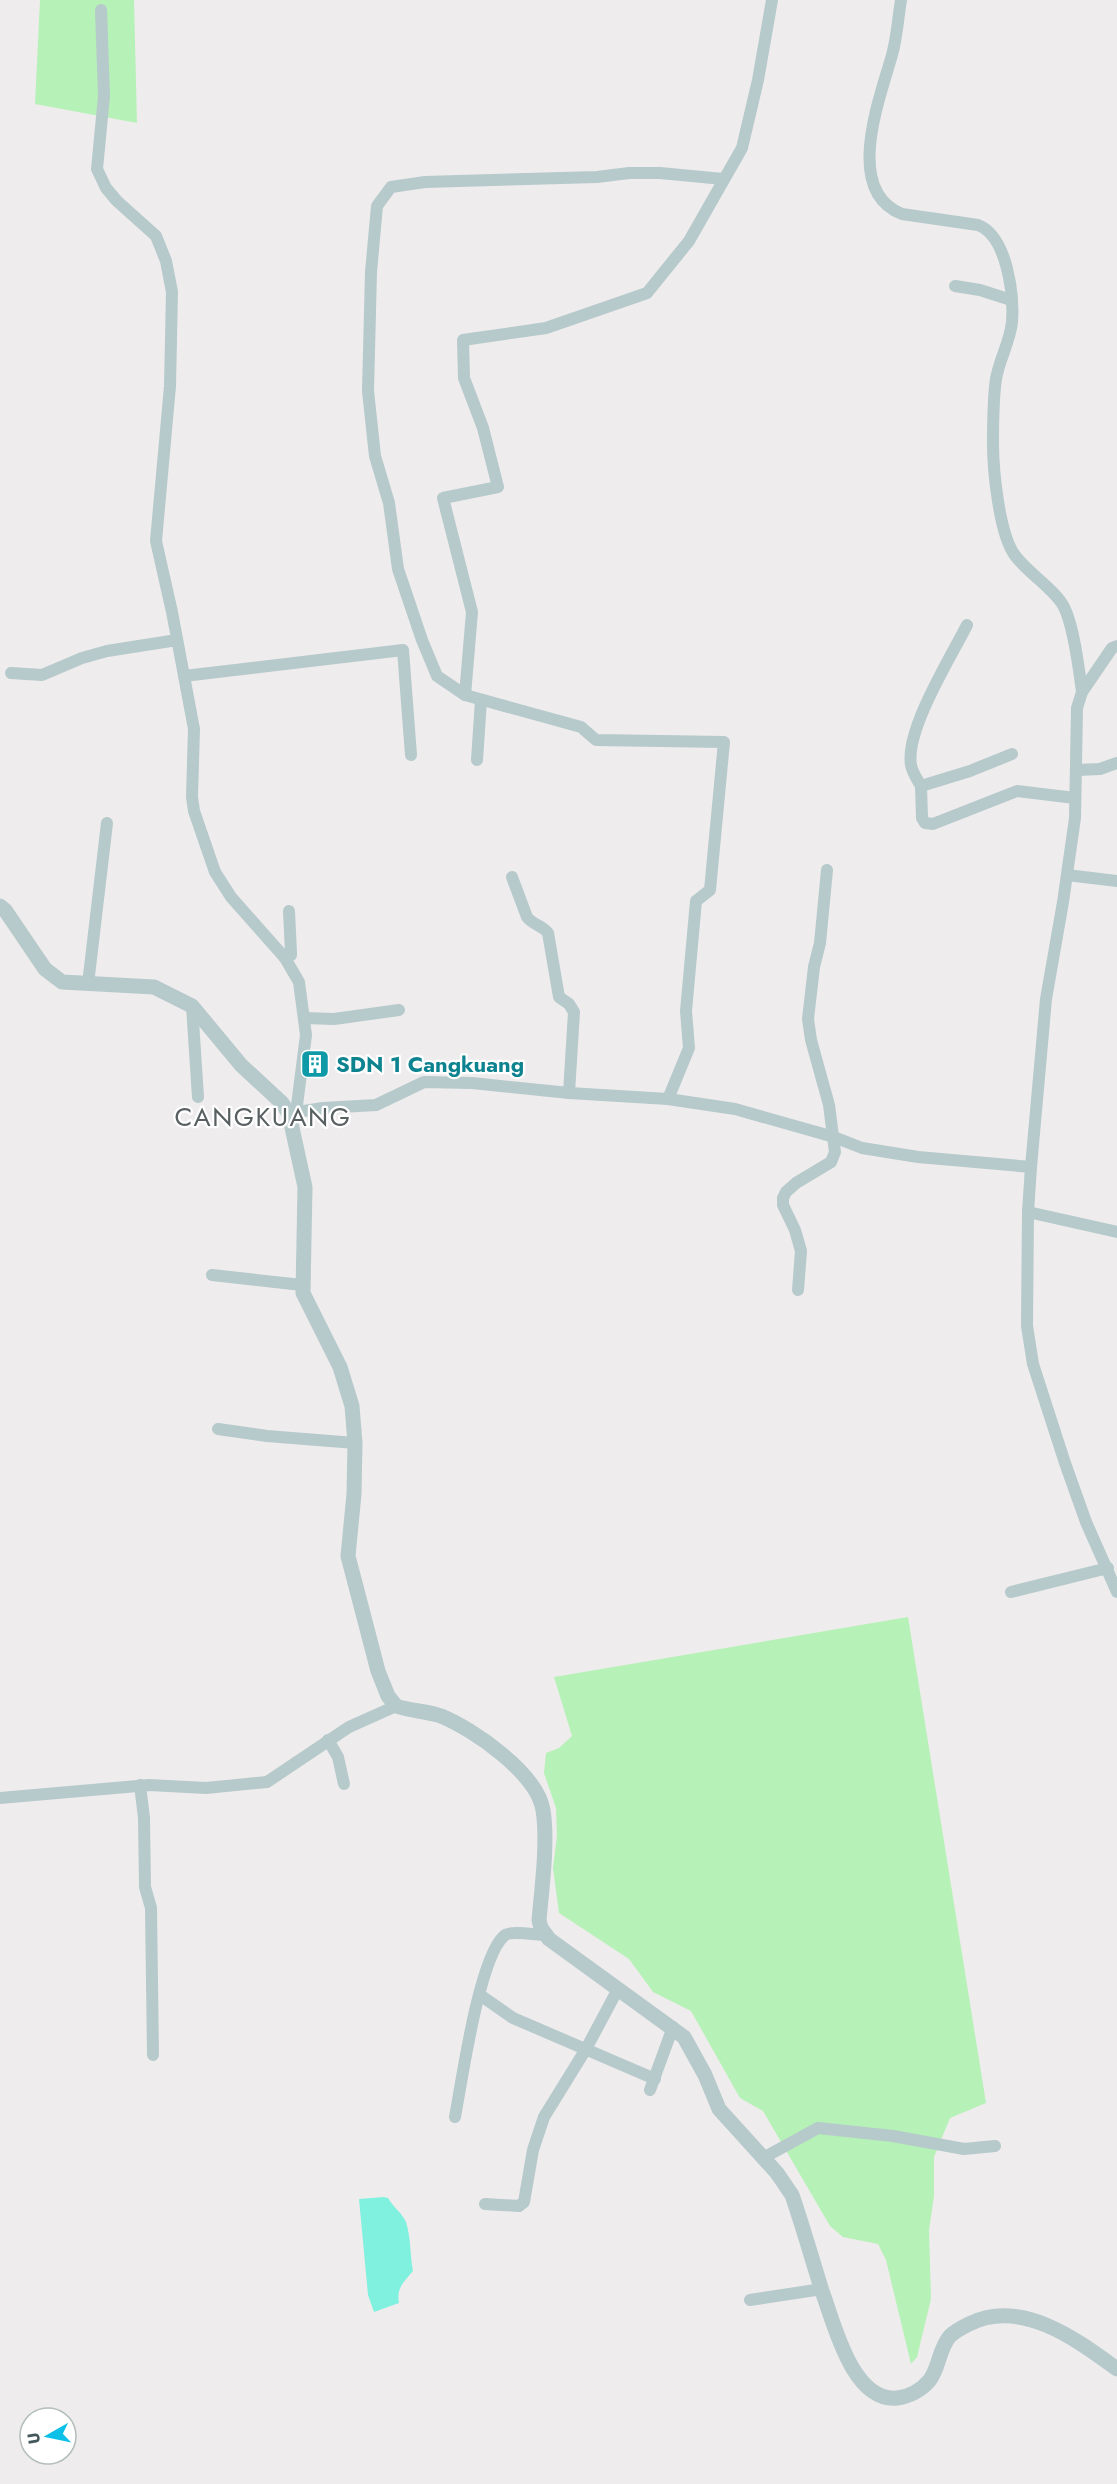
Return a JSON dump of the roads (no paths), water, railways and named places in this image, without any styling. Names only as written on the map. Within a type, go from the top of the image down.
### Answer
[{"type":"street","points":[[465,695],[472,612],[443,498],[498,487],[483,428],[464,378],[463,340],[546,328],[647,293],[689,241],[742,148],[758,80],[772,0]]},
{"type":"street","points":[[901,0],[893,52],[881,90],[868,156],[876,187],[884,202],[892,210],[902,214],[988,228],[1002,252],[1011,300],[1012,322],[996,378],[993,443],[999,502],[1008,543],[1014,555],[1064,606],[1082,692]]},
{"type":"street","points":[[101,10],[104,96],[97,169],[106,188],[117,201],[156,236],[166,261],[172,291],[170,386],[156,541],[194,729],[192,797],[194,811],[215,872],[231,897],[285,958],[299,982],[306,1037],[292,1113],[305,1187],[302,1285],[307,1302],[340,1367],[352,1406],[356,1443],[348,1556],[378,1671],[388,1696],[396,1706]]},
{"type":"street","points":[[668,1099],[690,1048],[686,1011],[696,901],[710,891],[724,742],[603,742],[596,740],[581,727],[465,695],[437,676],[398,569],[388,503],[375,456],[368,391],[371,272],[377,206],[391,187],[425,182],[458,183],[660,173],[723,179]]},
{"type":"street","points":[[955,286],[980,290],[1011,300]]},
{"type":"street","points":[[968,625],[918,724],[911,754],[911,766],[921,786],[922,818],[929,824],[1017,791],[1076,798]]},
{"type":"street","points":[[11,673],[42,675],[82,658],[107,651],[177,640]]},
{"type":"street","points":[[1117,646],[1112,648],[1082,692],[1077,708],[1076,798],[1067,875],[1046,999],[1031,1167],[1028,1212],[1027,1326],[1033,1364],[1086,1522],[1117,1592]]},
{"type":"street","points":[[184,676],[403,650],[411,755]]},
{"type":"street","points":[[477,760],[481,700]]},
{"type":"street","points":[[921,786],[970,771],[1012,754]]},
{"type":"street","points":[[1077,770],[1100,769],[1117,763]]},
{"type":"street","points":[[88,984],[107,823]]},
{"type":"street","points":[[798,1290],[801,1251],[783,1205],[783,1198],[796,1183],[831,1162],[835,1152],[829,1105],[811,1040],[808,1019],[814,966],[820,943],[827,870]]},
{"type":"street","points":[[1067,875],[1117,881]]},
{"type":"street","points":[[512,877],[527,917],[548,933],[559,997],[569,1004],[574,1012],[569,1093]]},
{"type":"street","points":[[0,906],[52,976],[62,982],[154,987],[192,1006],[241,1065],[292,1113]]},
{"type":"street","points":[[285,958],[291,955],[289,911]]},
{"type":"street","points":[[192,1006],[198,1097]]},
{"type":"street","points":[[304,1018],[334,1019],[399,1010]]},
{"type":"street","points":[[292,1113],[376,1104],[424,1082],[472,1083],[569,1093],[668,1099],[735,1109],[834,1137],[861,1148],[918,1157],[1031,1167]]},
{"type":"street","points":[[1028,1212],[1117,1232]]},
{"type":"street","points":[[212,1275],[302,1285]]},
{"type":"street","points":[[218,1429],[267,1436],[356,1443]]},
{"type":"street","points":[[1011,1592],[1108,1568]]},
{"type":"street","points":[[0,1798],[140,1785],[167,1784],[206,1788],[267,1782],[277,1778],[349,1727],[396,1706],[440,1716],[466,1728],[515,1766],[538,1793],[543,1808],[544,1826],[539,1920],[545,1935],[684,2037],[719,2109],[777,2173],[792,2195],[841,2349],[861,2379],[875,2394],[890,2399],[907,2397],[923,2386],[929,2380],[950,2337],[985,2316],[1012,2314],[1050,2327],[1117,2369]]},
{"type":"street","points":[[328,1740],[338,1757],[344,1784]]},
{"type":"street","points":[[140,1785],[144,1818],[145,1887],[151,1908],[153,2055]]},
{"type":"street","points":[[455,2117],[471,2030],[492,1953],[504,1936],[510,1933],[545,1935]]},
{"type":"street","points":[[485,2204],[519,2206],[524,2202],[538,2131],[544,2117],[586,2049],[618,1989]]},
{"type":"street","points":[[480,1995],[513,2018],[586,2049],[652,2085],[673,2027]]},
{"type":"street","points":[[763,2158],[818,2128],[893,2136],[964,2149],[994,2146]]},
{"type":"street","points":[[750,2300],[822,2289]]},
{"type":"place","name":"SDN 1 Cangkuang","points":[[315,1064]]},
{"type":"district","name":"CANGKUANG","points":[[263,1117]]}]
